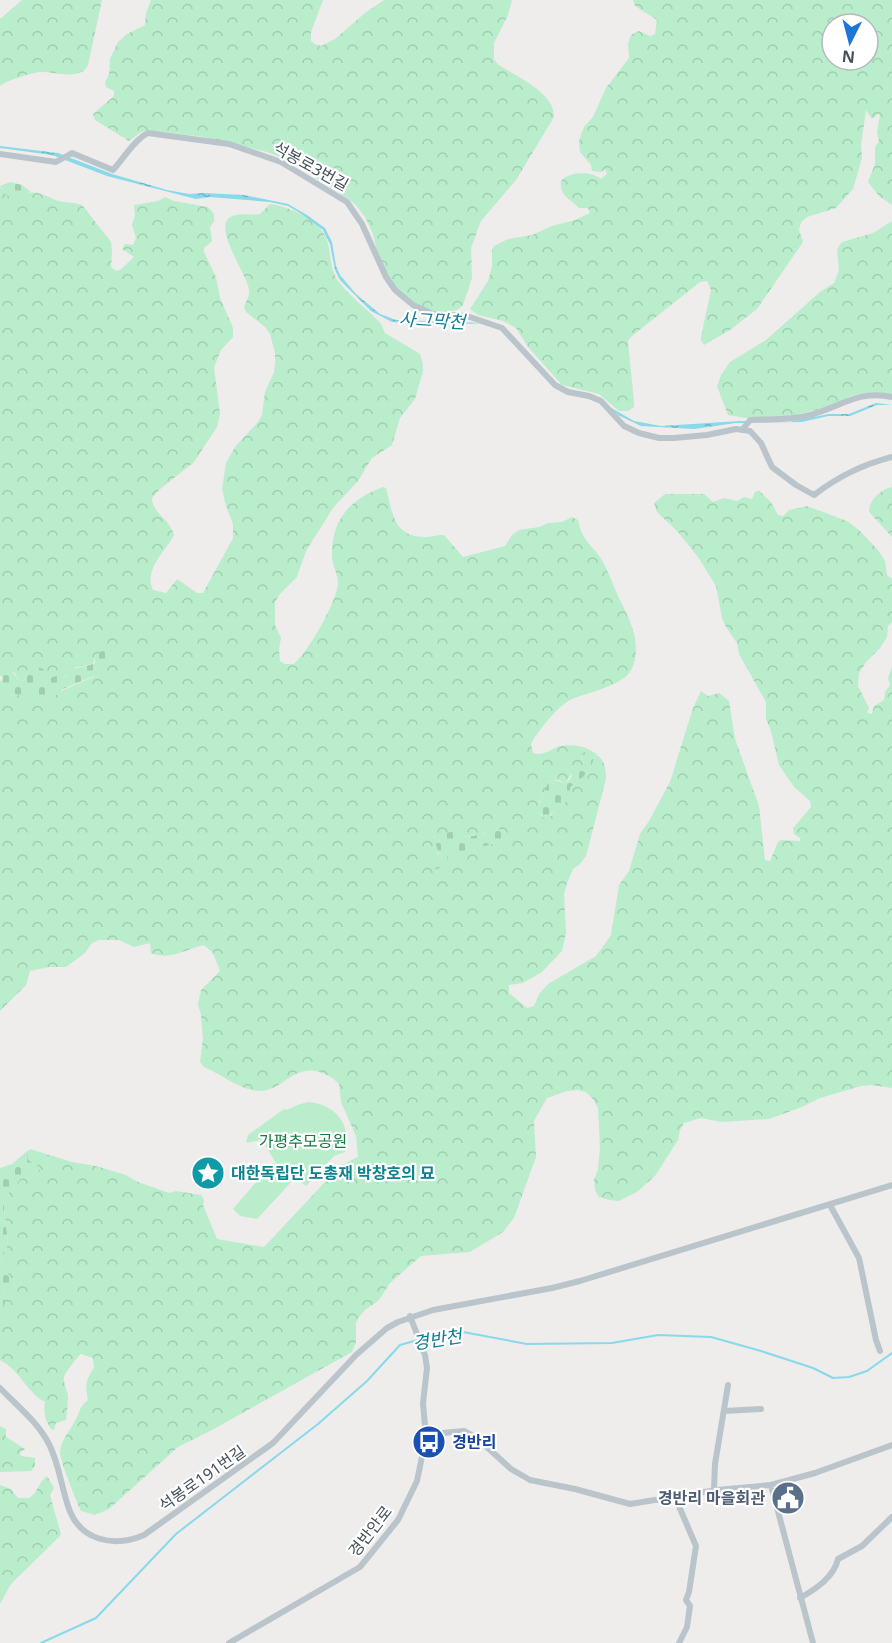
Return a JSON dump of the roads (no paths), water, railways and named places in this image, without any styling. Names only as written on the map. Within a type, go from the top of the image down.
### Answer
[{"type":"street","name":"석봉로3번길","points":[[0,154],[56,162],[72,153],[113,170],[128,154],[137,139],[148,133],[229,144],[266,156],[300,172],[347,202],[362,224],[386,277],[395,290],[413,306],[433,314],[467,316],[502,328],[555,385],[568,392],[601,401],[624,426],[639,433],[659,438],[690,437],[744,428]]},
{"type":"street","points":[[892,397],[861,396],[827,411],[806,417],[750,420],[744,428],[756,435],[762,443],[772,467],[796,486],[814,495],[845,473],[892,457]]},
{"type":"street","name":"석봉로191번길","points":[[0,1388],[26,1412],[48,1442],[61,1475],[68,1507],[81,1528],[94,1538],[120,1542],[144,1535],[273,1443],[365,1347],[387,1328],[410,1316],[456,1305],[562,1286],[892,1185]]},
{"type":"street","points":[[830,1205],[859,1258],[880,1351]]},
{"type":"street","name":"경반안로","points":[[229,1643],[360,1567],[369,1559],[398,1520],[409,1500],[419,1473],[426,1437],[423,1403],[427,1368],[425,1355],[410,1316]]},
{"type":"street","points":[[714,1490],[715,1464],[728,1385]]},
{"type":"street","points":[[724,1411],[761,1409]]},
{"type":"street","points":[[426,1437],[457,1430],[471,1433],[511,1469],[530,1480],[630,1504],[714,1490],[771,1485],[826,1470],[892,1445]]},
{"type":"street","points":[[771,1485],[813,1643]]},
{"type":"street","points":[[675,1497],[696,1546],[686,1600],[690,1606],[688,1621],[679,1643]]},
{"type":"street","points":[[800,1598],[831,1575],[836,1569],[838,1559],[867,1542],[892,1517]]},
{"type":"water","points":[[0,146],[58,153],[112,174],[167,190],[189,194],[244,195],[288,204],[325,228],[332,242],[340,275],[356,294],[380,314],[396,320],[485,323],[443,325],[392,322],[371,311],[340,280],[335,270],[330,244],[323,230],[288,206],[270,202],[210,197],[196,199],[107,176],[52,155],[0,148]]},
{"type":"water","points":[[601,402],[634,421],[661,426],[740,421],[789,422],[829,414],[849,414],[876,403],[892,405],[877,405],[850,416],[828,416],[802,422],[736,423],[694,429],[641,426],[620,416]]},
{"type":"waterway","name":"경반천","points":[[41,1643],[96,1618],[176,1534],[318,1424],[367,1381],[400,1345],[435,1335],[463,1332],[527,1344],[612,1343],[658,1335],[711,1337],[813,1368],[833,1378],[849,1377],[867,1371],[892,1353]]},
{"type":"place","name":"대한독립단 도총재 박창호의 묘","points":[[208,1173]]},
{"type":"place","name":"경반리","points":[[429,1442]]},
{"type":"place","name":"경반리 마을회관","points":[[788,1498]]},
{"type":"water label","name":"사그막천","points":[[432,320]]},
{"type":"park label","name":"가평추모공원","points":[[303,1141]]}]
